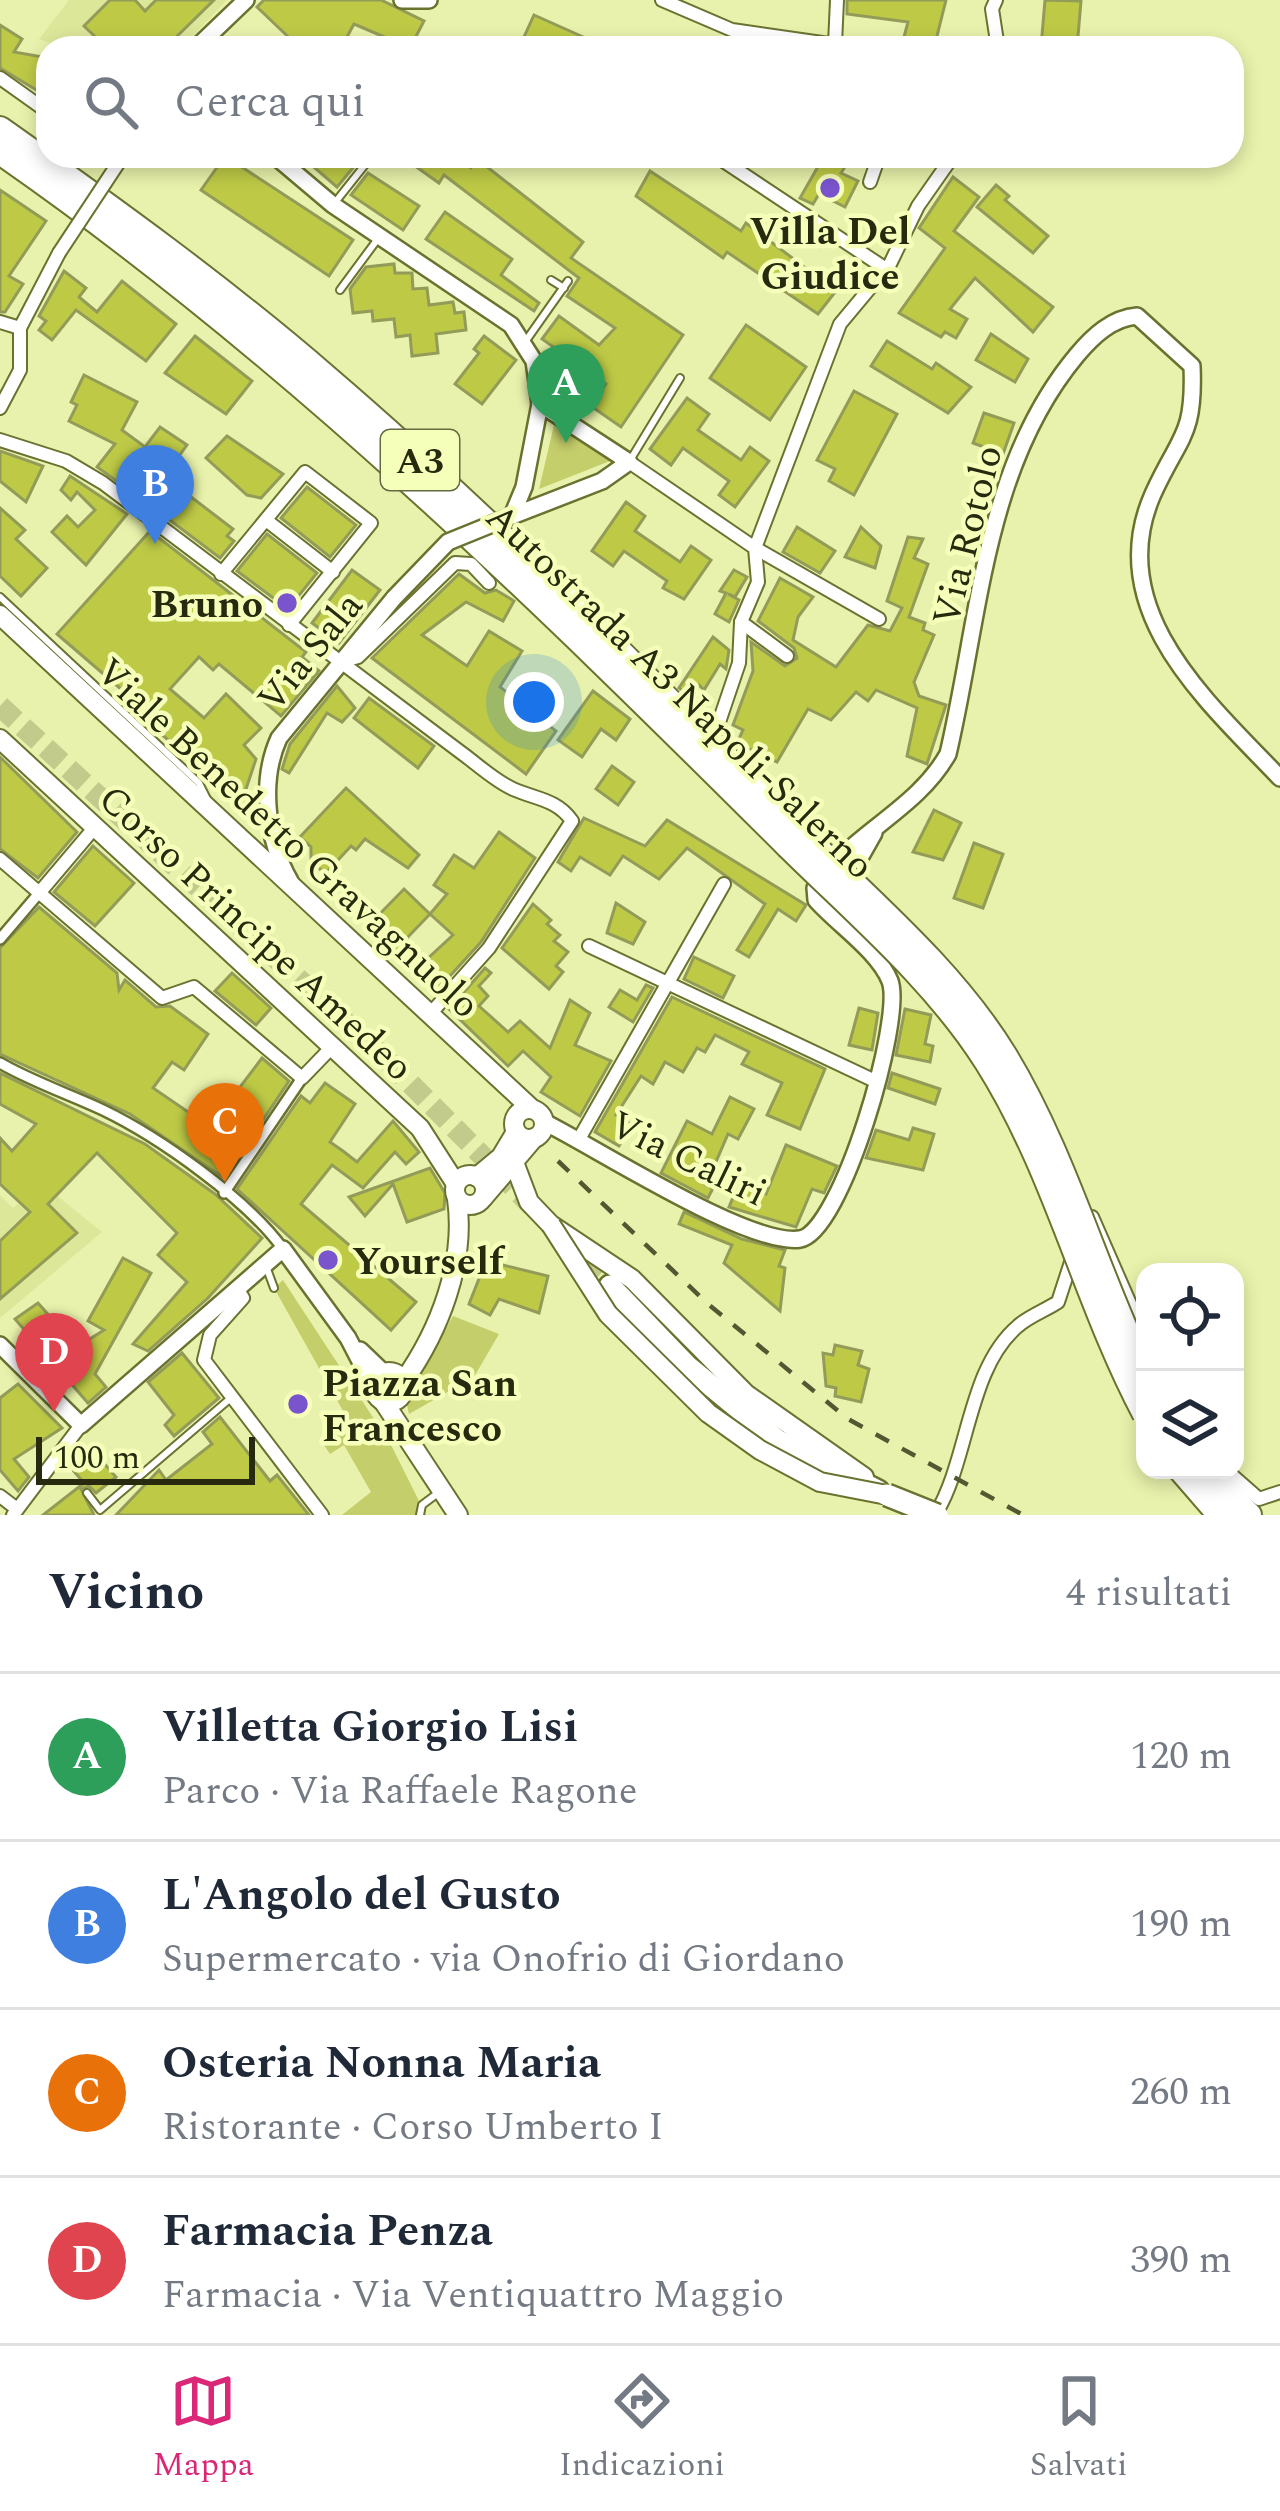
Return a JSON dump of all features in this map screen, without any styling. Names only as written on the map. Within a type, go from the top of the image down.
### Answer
[{"type":"highway","name":"Autostrada A3 Napoli-Salerno","points":[[0,129],[36,155]]},
{"type":"highway","name":"Autostrada A3 Napoli-Salerno","points":[[0,152],[162,270],[364,435],[942,976],[1004,1055],[1053,1152],[1144,1371]]},
{"type":"highway","name":"Autostrada A3 Napoli-Salerno","points":[[54,168],[174,254],[379,423],[542,574],[931,988],[989,1065],[1136,1394]]},
{"type":"highway","points":[[1189,1479],[1220,1515]]},
{"type":"highway","points":[[1215,1479],[1250,1515]]},
{"type":"main road","name":"Viale Benedetto Gravagnuolo","points":[[0,615],[431,1013],[532,1125]]},
{"type":"main road","name":"Corso Principe Amedeo","points":[[0,739],[420,1128],[468,1196]]},
{"type":"main road","name":"Corso Principe Amedeo","points":[[390,1386],[418,1354],[455,1271],[468,1196],[484,1184],[477,1177],[532,1125]]},
{"type":"main road","points":[[468,1196],[515,1165],[532,1125]]},
{"type":"main road","points":[[515,1165],[530,1202],[551,1225],[608,1314],[708,1413],[760,1450],[820,1481],[887,1495]]},
{"type":"main road","points":[[468,1196],[530,1202]]},
{"type":"main road","points":[[551,1225],[632,1279],[746,1394],[887,1495]]},
{"type":"main road","points":[[610,1286],[687,1366],[763,1428],[887,1495],[936,1515]]},
{"type":"main road","points":[[390,1386],[400,1431],[458,1515]]},
{"type":"street","points":[[208,36],[246,0]]},
{"type":"street","points":[[402,0],[430,0]]},
{"type":"street","points":[[662,0],[732,30],[776,36]]},
{"type":"street","points":[[835,36],[837,0]]},
{"type":"street","points":[[996,0],[992,9],[997,36]]},
{"type":"street","points":[[0,78],[36,104]]},
{"type":"street","points":[[0,408],[20,370],[20,328],[111,168]]},
{"type":"street","points":[[289,168],[379,238],[482,303],[511,325],[524,344],[533,361],[540,404],[524,488],[512,516]]},
{"type":"street","points":[[733,168],[886,268]]},
{"type":"street","points":[[869,182],[874,168]]},
{"type":"street","points":[[718,725],[739,663],[741,622],[758,582],[755,548],[840,324],[886,268],[918,206],[945,168]]},
{"type":"street","name":"Via Rotolo","points":[[808,1237],[822,1228],[834,1204],[891,1028],[890,982],[816,900],[815,888],[840,854],[875,831],[934,778],[948,754],[999,502],[1032,419],[1066,368],[1111,323],[1137,316],[1192,366],[1190,428],[1151,498],[1144,533],[1143,571],[1151,613],[1184,677],[1280,778]]},
{"type":"street","points":[[0,322],[20,328]]},
{"type":"street","points":[[540,404],[755,548],[879,619]]},
{"type":"street","points":[[0,440],[84,472],[463,754],[514,790],[536,792],[572,821],[489,949],[431,1013]]},
{"type":"street","name":"Via Sala","points":[[292,884],[270,817],[268,776],[279,738],[394,598],[448,542],[602,482],[629,462]]},
{"type":"street","points":[[221,574],[305,472],[370,523],[289,625]]},
{"type":"street","points":[[602,482],[647,477]]},
{"type":"street","points":[[266,520],[333,572]]},
{"type":"street","points":[[340,662],[358,657],[455,562],[471,564],[489,583]]},
{"type":"street","points":[[741,622],[787,656]]},
{"type":"street","points":[[233,835],[255,833],[270,817]]},
{"type":"street","points":[[0,939],[94,827]]},
{"type":"street","name":"Via Rotolo","points":[[839,926],[843,888],[875,831]]},
{"type":"street","points":[[0,859],[162,998],[194,987],[302,1078]]},
{"type":"street","points":[[579,1139],[724,884]]},
{"type":"street","points":[[589,946],[668,988],[875,1081]]},
{"type":"street","points":[[224,1193],[302,1078],[332,1046]]},
{"type":"street","points":[[0,1063],[108,1112],[224,1193],[283,1249],[390,1386]]},
{"type":"street","name":"Via Caliri","points":[[532,1125],[579,1139],[648,1183],[713,1211],[783,1238],[808,1237]]},
{"type":"street","points":[[936,1515],[959,1469],[969,1414],[999,1352],[1016,1327],[1058,1302],[1064,1292],[1086,1204],[1136,1318]]},
{"type":"street","points":[[0,1496],[15,1512],[81,1425],[283,1249]]},
{"type":"street","points":[[238,1289],[243,1298],[210,1335],[204,1360],[322,1515]]},
{"type":"street","points":[[0,1345],[81,1425]]},
{"type":"street","points":[[1236,1479],[1259,1499],[1280,1492]]},
{"type":"lane","points":[[333,205],[362,168]]},
{"type":"lane","points":[[340,290],[379,238]]},
{"type":"lane","points":[[524,344],[566,285],[551,280]]},
{"type":"lane","points":[[551,305],[563,314]]},
{"type":"lane","points":[[629,462],[680,378]]},
{"type":"lane","points":[[0,597],[200,783],[217,819]]},
{"type":"lane","points":[[266,1264],[274,1288]]},
{"type":"lane","points":[[87,1493],[100,1510],[232,1397]]},
{"type":"lane","points":[[420,1515],[422,1505],[441,1491]]},
{"type":"shaded area","points":[[69,0],[227,0],[192,36],[41,36]]},
{"type":"shaded area","points":[[554,425],[610,461],[539,489]]},
{"type":"shaded area","points":[[41,1183],[102,1232],[0,1318],[0,1195],[13,1208]]},
{"type":"shaded area","points":[[283,1280],[391,1445],[426,1515],[342,1515],[371,1492],[344,1445],[330,1454],[324,1445],[351,1425],[274,1288]]},
{"type":"shaded area","points":[[453,1316],[499,1334],[474,1377],[409,1414],[406,1400]]},
{"type":"building","points":[[110,0],[135,0],[145,11],[156,0],[214,0],[177,36],[94,36],[84,26]]},
{"type":"building","points":[[264,0],[381,0],[424,21],[416,36],[382,36],[354,24],[348,36],[287,36],[257,7]]},
{"type":"building","points":[[847,0],[946,0],[937,36],[904,36],[908,22],[847,14]]},
{"type":"building","points":[[1045,0],[1081,1],[1078,36],[1042,36]]},
{"type":"building","points":[[534,15],[581,36],[524,36]]},
{"type":"building","points":[[0,25],[22,39],[14,52],[36,56],[36,90],[0,68]]},
{"type":"building","points":[[217,168],[243,168],[353,240],[329,276],[201,190]]},
{"type":"building","points":[[315,168],[353,168],[337,187]]},
{"type":"building","points":[[418,168],[488,168],[583,242],[571,258],[683,335],[621,427],[591,406],[606,384],[542,339],[559,316],[599,345],[615,328],[567,296],[579,278],[444,175],[439,183]]},
{"type":"building","name":"Villa Del Giudice","points":[[817,168],[844,168],[841,173],[858,181],[845,207],[819,194],[813,204],[800,198]]},
{"type":"building","points":[[650,171],[741,231],[746,223],[836,291],[818,314],[727,252],[723,258],[636,196]]},
{"type":"building","points":[[368,173],[419,206],[403,230],[351,195]]},
{"type":"building","points":[[953,177],[979,197],[954,231],[1053,307],[1033,332],[975,278],[950,309],[967,319],[956,338],[945,332],[941,337],[899,313],[945,248],[919,228]]},
{"type":"building","points":[[996,185],[1009,196],[1005,200],[1048,236],[1033,253],[977,207]]},
{"type":"building","points":[[0,190],[46,221],[9,276],[23,284],[5,312],[0,312]]},
{"type":"building","points":[[445,212],[512,259],[501,275],[539,303],[534,311],[426,239]]},
{"type":"building","points":[[394,264],[395,273],[412,273],[413,289],[427,288],[429,305],[453,302],[455,313],[464,312],[466,330],[436,334],[438,353],[412,356],[410,335],[396,337],[394,319],[373,321],[372,311],[353,313],[350,289],[366,267]]},
{"type":"building","points":[[64,271],[86,288],[79,297],[97,312],[122,281],[176,324],[146,361],[76,310],[52,340],[39,330],[46,321],[39,316]]},
{"type":"building","points":[[746,325],[806,367],[770,420],[710,378]]},
{"type":"building","points":[[991,334],[1028,359],[1015,382],[976,360]]},
{"type":"building","points":[[195,336],[252,381],[226,414],[165,373]]},
{"type":"building","points":[[484,336],[516,360],[482,404],[455,384],[479,353],[474,349]]},
{"type":"building","points":[[887,341],[932,369],[936,363],[971,387],[948,413],[871,366]]},
{"type":"building","points":[[84,375],[137,402],[122,430],[145,447],[160,427],[187,445],[146,502],[97,467],[115,444],[69,421],[77,405],[71,402]]},
{"type":"building","points":[[854,391],[897,414],[854,495],[829,481],[835,469],[817,460]]},
{"type":"building","points":[[687,398],[709,414],[698,430],[741,460],[750,447],[769,461],[735,507],[719,495],[729,481],[683,448],[671,465],[650,449]]},
{"type":"building","points":[[984,413],[1014,423],[1003,454],[973,443]]},
{"type":"building","points":[[227,436],[283,474],[261,498],[247,495],[206,458]]},
{"type":"building","points":[[0,451],[43,466],[26,502],[0,481]]},
{"type":"building","points":[[70,476],[127,514],[86,565],[52,532],[67,516],[78,527],[95,510],[77,492],[71,500],[61,490]]},
{"type":"building","points":[[307,487],[356,525],[330,557],[281,518]]},
{"type":"building","points":[[182,490],[233,529],[227,536],[234,541],[220,558],[163,515]]},
{"type":"building","points":[[626,502],[645,516],[635,531],[680,562],[691,546],[711,560],[684,599],[663,588],[667,581],[624,551],[613,566],[592,551]]},
{"type":"building","points":[[0,508],[25,530],[16,539],[47,568],[21,596],[0,576]]},
{"type":"building","points":[[797,527],[835,551],[820,573],[783,552]]},
{"type":"building","points":[[861,527],[881,546],[875,568],[845,557]]},
{"type":"building","points":[[150,531],[306,652],[302,657],[319,671],[281,716],[219,664],[213,670],[199,657],[170,689],[204,718],[226,694],[261,728],[244,745],[256,759],[245,792],[251,797],[243,805],[152,726],[157,720],[57,634]]},
{"type":"building","points":[[267,534],[317,573],[288,609],[237,571]]},
{"type":"building","points":[[908,537],[923,539],[914,558],[928,564],[909,617],[925,623],[923,630],[934,635],[914,682],[919,696],[946,705],[927,764],[907,756],[917,708],[876,690],[868,701],[856,692],[831,720],[808,709],[777,762],[737,743],[743,730],[733,725],[753,671],[751,642],[785,666],[797,658],[794,648],[758,621],[780,578],[813,597],[798,617],[793,640],[836,667],[868,625],[890,631],[902,608],[887,601]]},
{"type":"building","points":[[352,570],[380,590],[339,643],[312,623]]},
{"type":"building","points":[[734,570],[747,577],[735,597],[728,594],[739,600],[729,622],[715,614],[726,593],[720,591]]},
{"type":"building","points":[[459,574],[485,593],[496,590],[514,601],[503,621],[466,602],[422,635],[467,666],[489,631],[522,651],[500,687],[556,731],[526,774],[372,658]]},
{"type":"building","points":[[713,637],[729,650],[726,669],[720,664],[704,690],[699,685],[690,697],[679,688]]},
{"type":"building","points":[[337,686],[355,708],[342,722],[327,713],[289,773],[282,769],[290,744]]},
{"type":"building","points":[[593,691],[630,719],[616,740],[601,729],[582,757],[558,740]]},
{"type":"building","points":[[369,698],[434,746],[418,768],[354,718]]},
{"type":"building","points":[[0,757],[77,832],[38,878],[0,849]]},
{"type":"building","points":[[612,766],[634,782],[618,805],[596,789]]},
{"type":"building","points":[[346,788],[419,855],[408,868],[365,839],[356,850],[351,846],[325,874],[311,860],[311,847],[300,837]]},
{"type":"building","points":[[934,810],[961,823],[943,860],[913,852]]},
{"type":"building","points":[[584,818],[645,846],[667,820],[806,905],[796,921],[778,909],[749,957],[737,950],[765,904],[687,848],[659,879],[623,856],[610,875],[580,857],[571,871],[558,862]]},
{"type":"building","points":[[499,832],[535,858],[481,942],[437,990],[369,925],[404,889],[430,914],[447,894],[434,885],[454,855],[474,868]],"holes":[[[430,914],[453,935],[427,959],[406,939]]]},
{"type":"building","points":[[974,843],[1003,854],[983,908],[954,898]]},
{"type":"building","points":[[93,846],[134,883],[95,926],[54,892]]},
{"type":"building","points":[[616,903],[645,922],[633,944],[607,933]]},
{"type":"building","points":[[533,904],[551,920],[547,924],[560,935],[554,941],[568,952],[556,966],[563,972],[549,989],[502,948]]},
{"type":"building","points":[[39,907],[117,973],[119,990],[125,980],[156,1007],[170,1006],[208,1034],[184,1070],[172,1062],[153,1088],[194,1116],[219,1090],[231,1099],[262,1058],[289,1081],[224,1178],[130,1114],[0,1054],[0,948]]},
{"type":"building","points":[[694,957],[734,976],[723,998],[684,979]]},
{"type":"building","points":[[485,968],[491,973],[479,986],[488,996],[479,1006],[508,1032],[520,1021],[550,1048],[570,1000],[590,1013],[575,1045],[611,1061],[580,1116],[541,1092],[551,1077],[523,1051],[508,1066],[449,1009]]},
{"type":"building","points":[[232,973],[271,1008],[256,1025],[215,991]]},
{"type":"building","points":[[646,985],[653,988],[633,1022],[609,1007],[620,990],[637,1000]]},
{"type":"building","points":[[672,997],[825,1069],[800,1129],[767,1115],[782,1083],[742,1064],[749,1052],[715,1035],[705,1052],[697,1048],[683,1072],[665,1062],[653,1084],[641,1076],[616,1115],[632,1125],[619,1146],[595,1132]]},
{"type":"building","points":[[859,1008],[878,1013],[872,1050],[849,1045]]},
{"type":"building","points":[[905,1009],[931,1015],[925,1044],[933,1046],[930,1062],[896,1055]]},
{"type":"building","points":[[0,1073],[145,1144],[215,1194],[262,1238],[208,1298],[148,1351],[133,1344],[187,1282],[158,1255],[177,1233],[97,1153],[48,1204],[77,1233],[0,1299],[0,1241],[30,1212],[0,1184],[0,1138],[12,1151],[36,1124],[0,1104]]},
{"type":"building","points":[[892,1073],[940,1089],[935,1104],[888,1088]]},
{"type":"building","points":[[325,1083],[355,1104],[330,1142],[357,1162],[393,1121],[419,1152],[406,1164],[395,1152],[363,1188],[332,1165],[301,1204],[416,1302],[391,1330],[237,1189],[301,1096],[310,1103]]},
{"type":"building","points":[[730,1097],[754,1109],[738,1139],[728,1134],[706,1185],[713,1188],[708,1198],[661,1173],[687,1121],[712,1134]]},
{"type":"building","points":[[913,1128],[934,1134],[923,1170],[866,1158],[876,1130],[909,1140]]},
{"type":"building","points":[[786,1145],[837,1166],[824,1193],[812,1189],[796,1227],[729,1207],[739,1183],[766,1194]]},
{"type":"building","points":[[430,1168],[445,1193],[444,1209],[407,1222],[393,1184],[365,1216],[349,1197]]},
{"type":"building","points":[[684,1212],[742,1239],[785,1250],[779,1266],[785,1268],[780,1311],[724,1263],[732,1245],[679,1224]]},
{"type":"building","points":[[123,1258],[151,1273],[95,1374],[106,1387],[88,1403],[15,1319],[38,1303],[77,1347],[104,1330],[88,1321]]},
{"type":"building","points":[[486,1261],[548,1276],[539,1313],[499,1299],[490,1315],[469,1304]]},
{"type":"building","points":[[835,1345],[862,1351],[858,1365],[869,1369],[861,1402],[835,1396],[836,1388],[826,1386],[823,1353],[833,1355]]},
{"type":"building","points":[[182,1353],[219,1398],[174,1436],[165,1425],[174,1415],[148,1382]]},
{"type":"building","points":[[18,1384],[62,1428],[14,1459],[29,1477],[18,1491],[0,1470],[0,1398]]},
{"type":"building","points":[[220,1417],[270,1481],[277,1475],[309,1515],[116,1515],[159,1470],[166,1480],[212,1444],[203,1432]]},
{"type":"building","points":[[78,1449],[94,1469],[103,1462],[116,1477],[96,1493],[89,1486],[81,1489],[94,1515],[43,1515],[84,1483],[66,1462]]},
{"type":"tunnel","points":[[0,706],[387,1060],[533,1207]]},
{"type":"tunnel","points":[[563,1238],[610,1286]]},
{"type":"railway","points":[[558,1161],[708,1304],[848,1419],[1023,1515]]},
{"type":"place","name":"Villa Del Giudice","points":[[830,188]]},
{"type":"place","name":"Villetta Giorgio Lisi","points":[[566,443]]},
{"type":"place","name":"L'Angolo del Gusto","points":[[155,544]]},
{"type":"place","name":"Bruno","points":[[287,603]]},
{"type":"place","name":"Osteria Nonna Maria","points":[[225,1182]]},
{"type":"place","name":"Yourself","points":[[328,1260]]},
{"type":"place","name":"Piazza San Francesco","points":[[298,1404]]},
{"type":"place","name":"Farmacia Penza","points":[[54,1412]]}]
